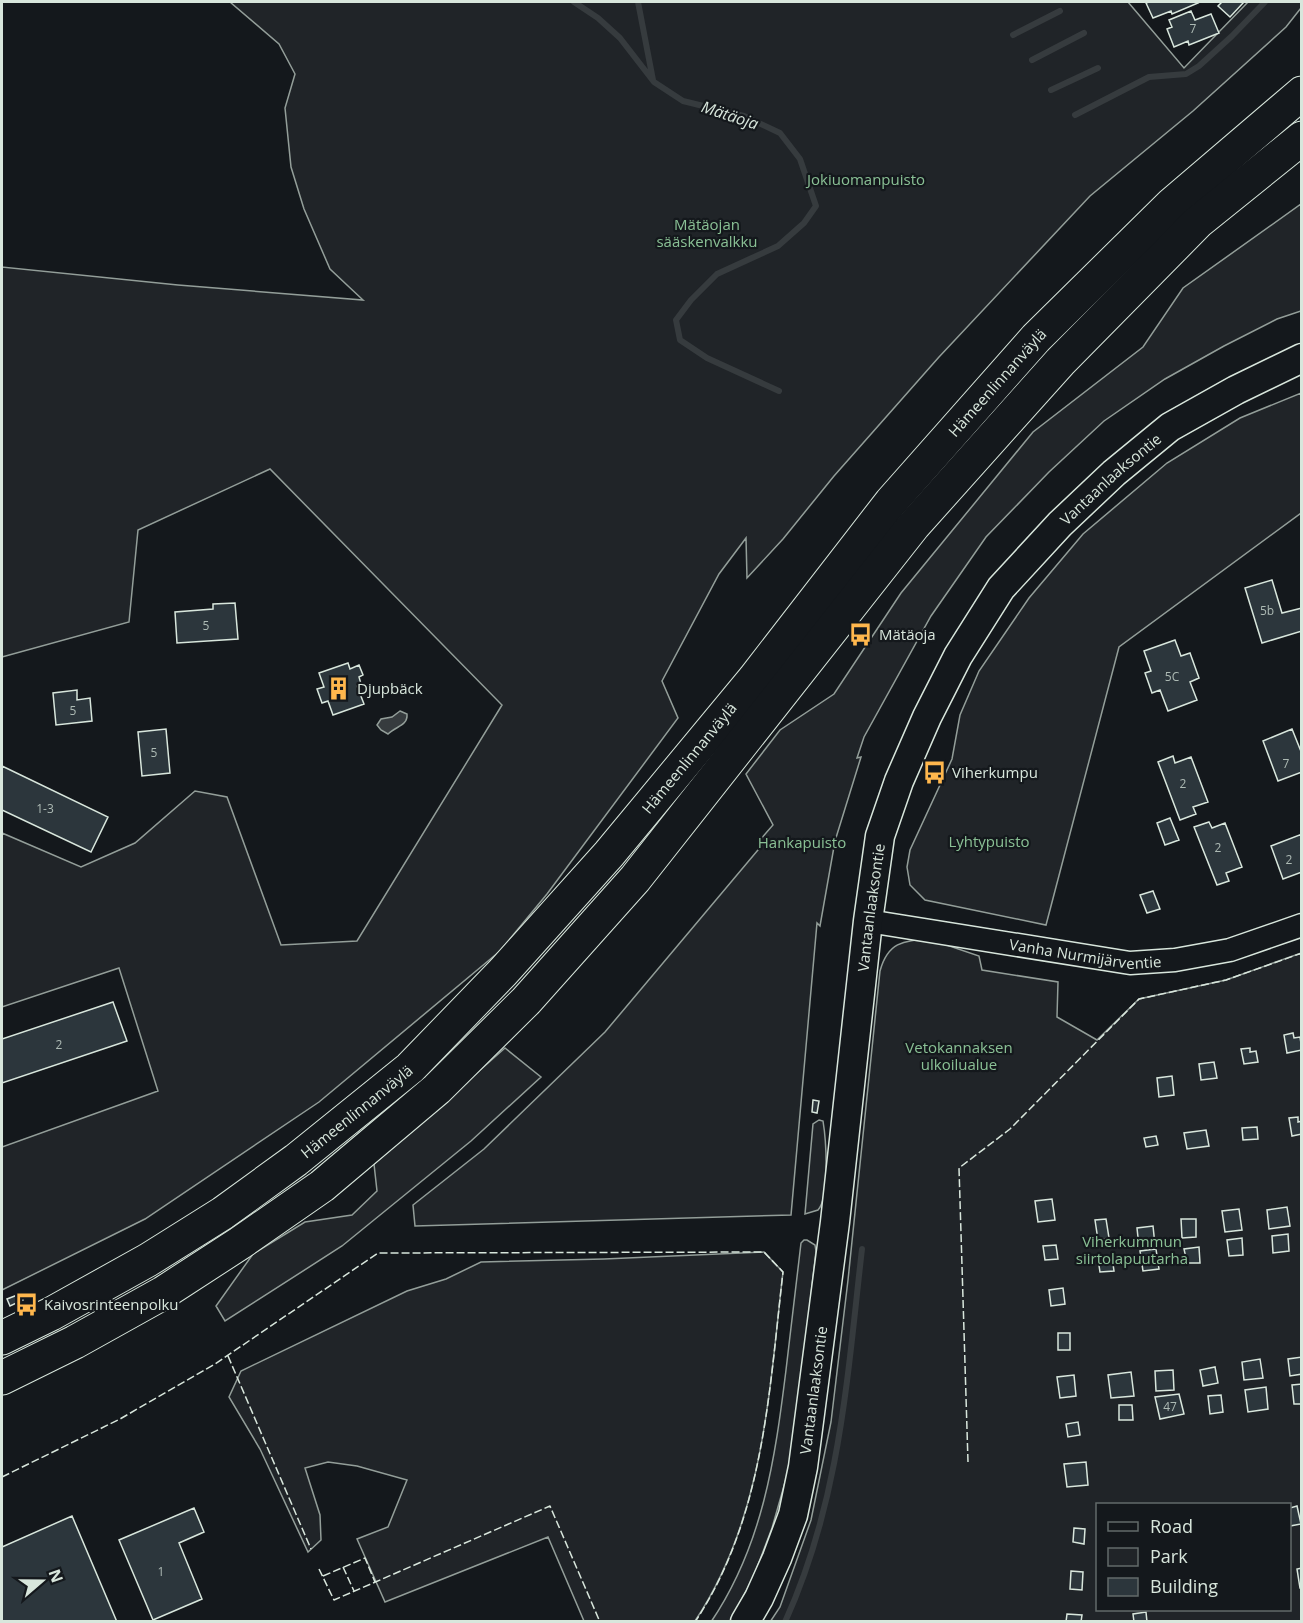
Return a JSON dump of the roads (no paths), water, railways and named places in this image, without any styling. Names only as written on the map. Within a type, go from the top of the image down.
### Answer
[{"type":"highway","points":[[1172,204],[1302,69]]},
{"type":"highway","name":"Hämeenlinnanväylä","points":[[2,1338],[51,1314],[148,1260],[222,1213],[296,1160],[410,1068],[503,972],[609,854],[753,679],[898,493],[1036,338],[1172,204],[1302,93]]},
{"type":"highway","points":[[2,1378],[75,1342],[163,1293],[240,1243],[322,1186],[437,1089],[525,1001],[635,879],[914,525],[1060,362],[1198,222],[1302,138]]},
{"type":"main road","name":"Vantaanlaaksontie","points":[[745,1622],[777,1558],[793,1515],[802,1467],[835,1222],[868,921],[880,836],[899,781],[927,717],[958,656],[1001,588],[1060,524],[1114,472],[1170,427],[1236,390],[1302,358]]},
{"type":"street","name":"Vanha Nurmijärventie","points":[[868,921],[1130,963],[1175,960],[1230,950],[1302,925]]},
{"type":"waterway","name":"Mätäoja","points":[[574,2],[598,18],[620,38],[654,82],[683,101],[744,116],[780,133],[800,159],[816,206],[804,223],[778,246],[717,274],[691,300],[676,320],[680,340],[707,358],[779,391]]},
{"type":"waterway","points":[[638,2],[653,80]]},
{"type":"waterway","points":[[1075,115],[1149,77],[1186,74],[1199,66],[1232,36],[1265,2]]},
{"type":"waterway","points":[[1013,35],[1060,11]]},
{"type":"waterway","points":[[1032,60],[1084,33]]},
{"type":"waterway","points":[[1051,90],[1098,68]]},
{"type":"waterway","points":[[785,1622],[803,1577],[830,1485],[846,1392],[862,1249]]},
{"type":"place","name":"Mätäoja","points":[[861,634]]},
{"type":"place","name":"Djupbäck","points":[[339,688]]},
{"type":"place","name":"Viherkumpu","points":[[934,772]]},
{"type":"place","name":"Kaivosrinteenpolku","points":[[26,1304]]},
{"type":"park label","name":"Jokiuomanpuisto","points":[[866,179]]},
{"type":"park label","name":"Mätäojan sääskenvalkku","points":[[707,232]]},
{"type":"park label","name":"Lyhtypuisto","points":[[989,841]]},
{"type":"park label","name":"Hankapuisto","points":[[802,842]]},
{"type":"park label","name":"Vetokannaksen ulkoilualue","points":[[959,1056]]},
{"type":"park label","name":"Viherkummun siirtolapuutarha","points":[[1132,1250]]}]
